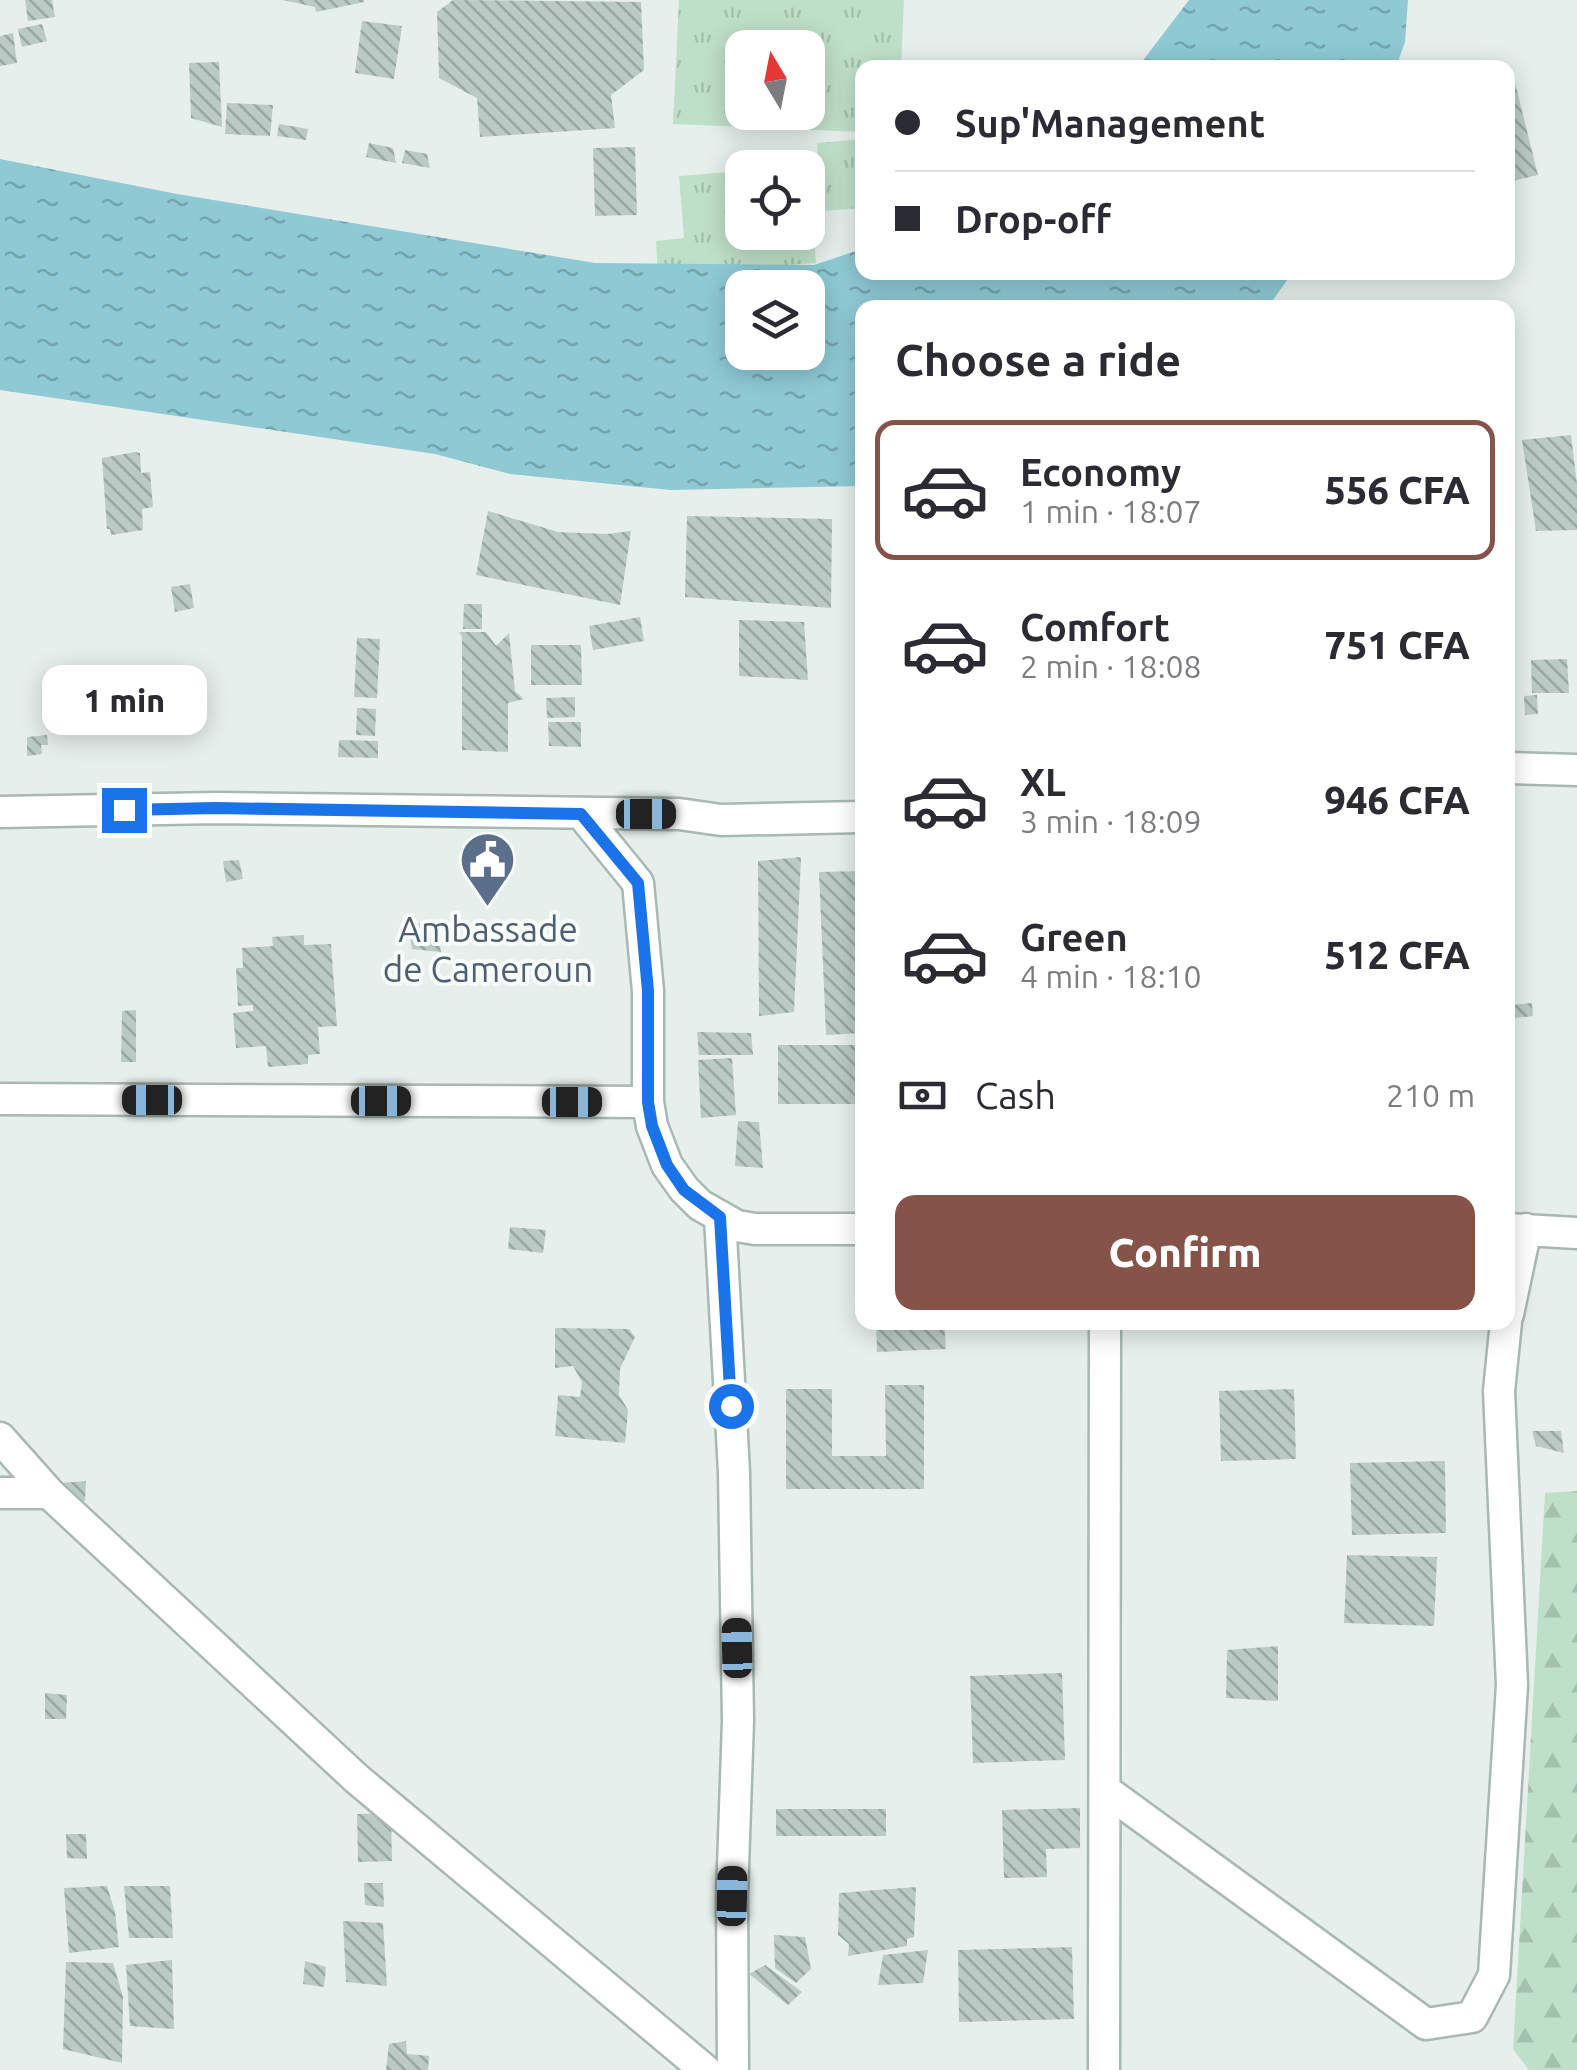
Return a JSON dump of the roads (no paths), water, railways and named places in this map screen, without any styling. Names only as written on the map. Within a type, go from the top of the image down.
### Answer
[{"type":"street","points":[[1515,768],[1577,770]]},
{"type":"street","points":[[0,812],[216,808],[679,814],[720,820],[855,818]]},
{"type":"street","points":[[581,814],[638,883],[648,991],[648,1102],[652,1126],[667,1165],[684,1190],[720,1217],[755,1229],[855,1228]]},
{"type":"street","points":[[0,1099],[648,1102]]},
{"type":"street","points":[[720,1217],[734,1472],[738,1721],[732,1876],[733,2070]]},
{"type":"street","points":[[1517,1229],[1577,1233]]},
{"type":"street","points":[[1104,2070],[1106,1330]]},
{"type":"street","points":[[1105,1790],[1426,2024],[1472,2018],[1494,1975],[1512,1685],[1498,1391],[1505,1330]]},
{"type":"street","points":[[0,1438],[49,1493],[356,1780],[705,2070]]},
{"type":"street","points":[[0,1493],[49,1493]]},
{"type":"water","points":[[1189,0],[1408,0],[1405,42],[1399,60],[1143,60]]},
{"type":"water","points":[[0,159],[177,194],[595,263],[814,265],[855,251],[855,280],[1287,280],[1273,300],[855,300],[855,486],[671,490],[510,474],[435,454],[0,390]]},
{"type":"place","name":"Ambassade de Cameroun","points":[[488,908]]}]
